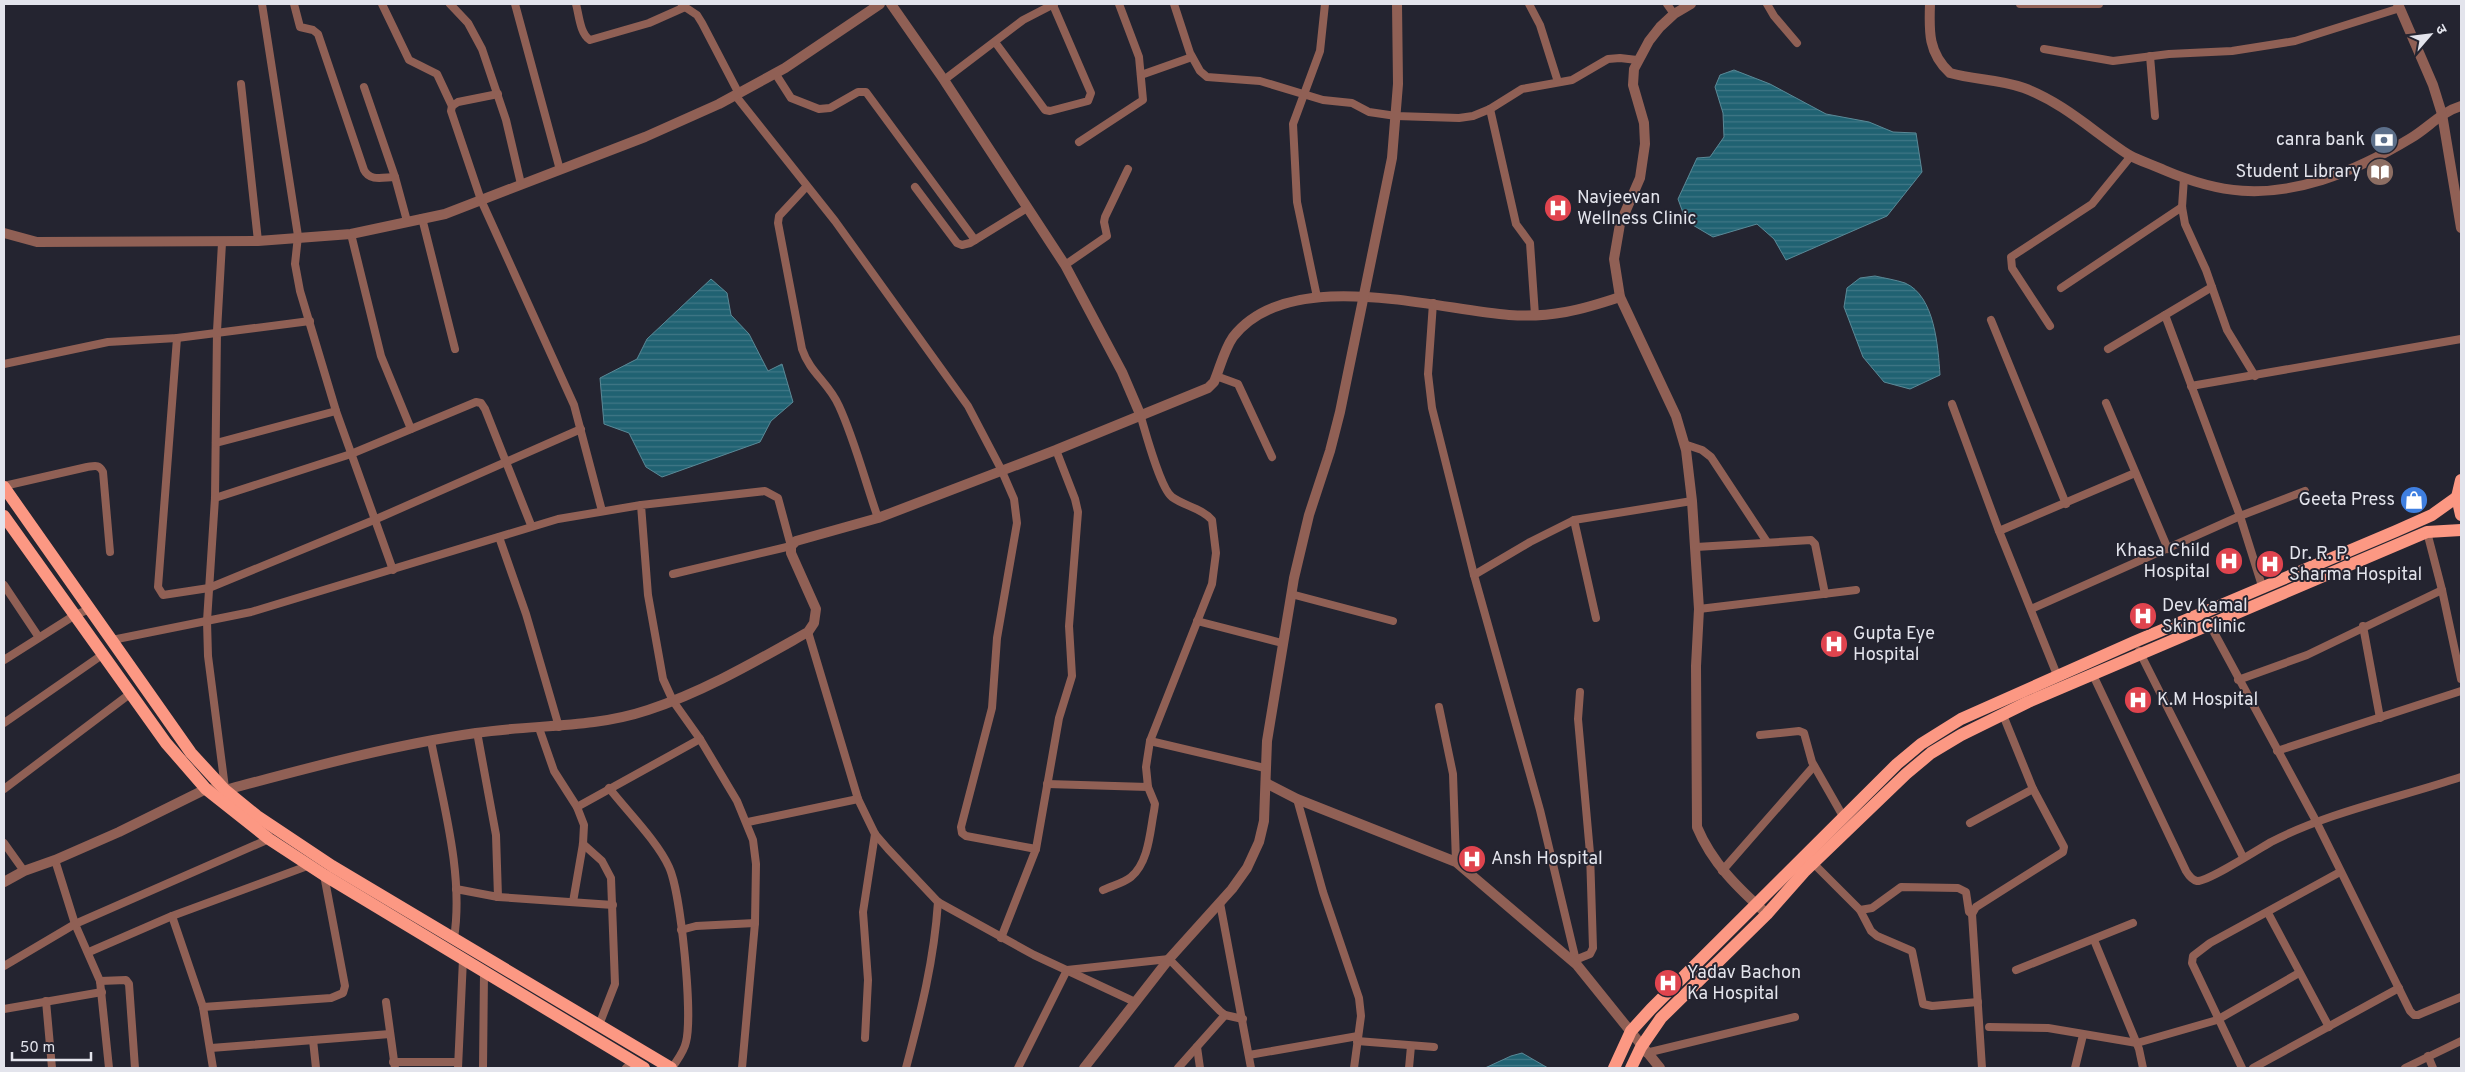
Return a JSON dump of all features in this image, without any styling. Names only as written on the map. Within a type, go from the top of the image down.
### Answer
[{"type":"main road","points":[[2461,480],[2457,497],[2461,515]]},
{"type":"main road","points":[[4,486],[191,753],[226,790],[257,816],[325,861],[671,1068]]},
{"type":"main road","points":[[1614,1068],[1631,1031],[1897,764],[1941,729],[2057,675],[2396,532],[2432,514],[2457,497]]},
{"type":"main road","points":[[4,516],[166,743],[206,789],[269,839],[324,875],[635,1066]]},
{"type":"main road","points":[[1631,1068],[1644,1050],[1661,1018],[1766,914],[1813,863],[1906,774],[1931,753],[1961,735],[2002,715],[2427,532],[2461,530]]},
{"type":"street","points":[[262,4],[298,236],[296,275],[336,411],[393,570]]},
{"type":"street","points":[[294,4],[300,27],[313,30],[318,34],[367,176],[372,178],[395,177]]},
{"type":"street","points":[[382,4],[409,60],[437,74],[452,106],[451,111],[481,200],[563,379],[581,429],[602,511]]},
{"type":"street","points":[[450,4],[476,35],[498,94],[521,184]]},
{"type":"street","points":[[515,4],[560,170]]},
{"type":"street","points":[[576,4],[585,37],[590,40],[649,23],[683,6],[697,15],[736,93],[806,187],[835,221],[968,406],[1001,469],[1014,499],[1017,524],[997,638],[992,708],[961,828],[962,833],[966,836],[1036,849]]},
{"type":"street","points":[[4,233],[37,242],[258,242],[298,236],[351,234],[445,214],[701,113],[775,73],[880,4]]},
{"type":"street","points":[[891,4],[944,80],[1065,265],[1122,372],[1140,414],[1158,472],[1170,496],[1204,513],[1213,524],[1216,553],[1212,584],[1150,741],[1146,767],[1148,787],[1154,804],[1154,811],[1145,852],[1140,866],[1131,877],[1103,890]]},
{"type":"street","points":[[944,80],[1023,20],[1053,4],[1091,93],[1088,101],[1050,111],[1045,110],[995,42]]},
{"type":"street","points":[[1079,142],[1143,100],[1139,57],[1118,4]]},
{"type":"street","points":[[1174,4],[1192,57],[1207,78],[1260,81],[1323,100],[1352,103],[1370,112],[1396,116],[1466,118],[1490,109],[1522,89],[1574,79],[1612,58],[1637,60]]},
{"type":"street","points":[[1317,297],[1296,195],[1294,124],[1306,94],[1323,38],[1325,4]]},
{"type":"street","points":[[1084,1068],[1169,959],[1220,903],[1247,868],[1259,842],[1264,821],[1267,741],[1291,594],[1309,515],[1334,436],[1392,158],[1396,116],[1397,4]]},
{"type":"street","points":[[1529,4],[1540,25],[1558,82]]},
{"type":"street","points":[[1668,4],[1674,14]]},
{"type":"street","points":[[1691,4],[1674,14],[1654,34],[1637,60],[1633,85],[1644,123],[1645,144],[1640,178],[1624,212],[1616,240],[1614,270],[1620,297],[1676,416],[1684,444],[1692,501],[1699,609],[1696,666],[1696,818],[1704,844],[1722,870],[1766,914]]},
{"type":"street","points":[[1767,4],[1774,16],[1797,43]]},
{"type":"street","points":[[1930,4],[1928,30],[1932,50],[1943,67],[1950,73],[2024,88],[2074,115],[2131,156],[2184,178],[2221,190],[2247,193],[2294,187],[2322,180],[2374,158],[2412,138],[2442,114],[2461,106]]},
{"type":"street","points":[[2020,4],[2099,4]]},
{"type":"street","points":[[2044,49],[2105,60],[2232,51],[2296,41],[2399,6],[2433,85],[2442,114],[2461,228]]},
{"type":"street","points":[[2150,56],[2155,116]]},
{"type":"street","points":[[1141,76],[1192,57]]},
{"type":"street","points":[[775,73],[791,98],[819,109],[830,108],[858,92],[866,92],[975,240]]},
{"type":"street","points":[[241,84],[258,242]]},
{"type":"street","points":[[364,87],[395,177],[407,221]]},
{"type":"street","points":[[452,106],[458,102],[498,94]]},
{"type":"street","points":[[1490,109],[1516,224],[1530,243],[1535,315]]},
{"type":"street","points":[[2050,326],[2012,268],[2011,257],[2092,204],[2131,156]]},
{"type":"street","points":[[1065,265],[1106,236],[1105,217],[1128,169]]},
{"type":"street","points":[[2184,178],[2182,207],[2185,224],[2212,287],[2227,330],[2255,376]]},
{"type":"street","points":[[806,187],[779,216],[778,223],[802,349],[806,363],[826,384],[840,406],[878,518]]},
{"type":"street","points":[[914,187],[958,242],[966,245],[1027,208]]},
{"type":"street","points":[[2061,288],[2182,207]]},
{"type":"street","points":[[422,218],[455,349]]},
{"type":"street","points":[[351,234],[381,356],[411,429]]},
{"type":"street","points":[[222,243],[217,331],[215,498],[207,621],[208,656],[226,790]]},
{"type":"street","points":[[2108,349],[2212,287]]},
{"type":"street","points":[[673,574],[791,546],[803,538],[878,518],[1001,469],[1056,450],[1140,414],[1208,388],[1216,376],[1230,342],[1249,322],[1274,308],[1317,297],[1364,297],[1433,303],[1508,315],[1535,315],[1575,312],[1620,297]]},
{"type":"street","points":[[1433,303],[1429,336],[1429,389],[1474,575],[1540,810],[1576,963]]},
{"type":"street","points":[[2165,315],[2240,516],[2263,588]]},
{"type":"street","points":[[1990,320],[2066,504]]},
{"type":"street","points":[[4,364],[108,342],[177,338],[217,331],[310,321]]},
{"type":"street","points":[[177,338],[158,587],[163,595],[209,588],[374,520],[581,429]]},
{"type":"street","points":[[2191,386],[2461,339]]},
{"type":"street","points":[[1216,376],[1238,384],[1272,457]]},
{"type":"street","points":[[2106,402],[2168,550]]},
{"type":"street","points":[[215,498],[351,454],[469,404],[480,403],[531,525]]},
{"type":"street","points":[[1952,404],[1999,531],[2057,675]]},
{"type":"street","points":[[216,443],[336,411]]},
{"type":"street","points":[[1684,444],[1702,450],[1711,457],[1767,542]]},
{"type":"street","points":[[1001,938],[1036,849],[1059,718],[1072,676],[1069,626],[1078,526],[1075,499],[1056,450]]},
{"type":"street","points":[[4,486],[97,465],[103,472],[110,552]]},
{"type":"street","points":[[1999,531],[2066,504],[2134,472]]},
{"type":"street","points":[[4,882],[24,871],[55,860],[206,789],[226,790],[431,741],[477,732],[598,723],[648,710],[721,681],[808,632],[814,622],[816,610],[793,561],[791,546],[778,498],[765,491],[602,511],[531,525],[393,570],[251,612],[112,640]]},
{"type":"street","points":[[2030,609],[2168,550],[2240,516],[2305,491]]},
{"type":"street","points":[[1474,575],[1530,542],[1574,520],[1692,501]]},
{"type":"street","points":[[641,506],[648,595],[660,668],[673,701],[700,738],[748,822],[753,840],[756,864],[755,923],[742,1068]]},
{"type":"street","points":[[1574,520],[1596,618]]},
{"type":"street","points":[[2427,532],[2442,590],[2461,680]]},
{"type":"street","points":[[499,537],[526,614],[559,727]]},
{"type":"street","points":[[1696,547],[1811,540],[1814,542],[1825,594]]},
{"type":"street","points":[[4,585],[38,636]]},
{"type":"street","points":[[1699,609],[1856,590]]},
{"type":"street","points":[[2238,680],[2306,655],[2363,626],[2442,590]]},
{"type":"street","points":[[1291,594],[1393,621]]},
{"type":"street","points":[[4,660],[38,636],[74,615],[90,609]]},
{"type":"street","points":[[1197,621],[1282,643]]},
{"type":"street","points":[[2210,625],[2238,680],[2316,821],[2410,1011],[2415,1016],[2461,997]]},
{"type":"street","points":[[2363,626],[2380,718]]},
{"type":"street","points":[[808,632],[858,799],[875,834],[938,902],[1001,938],[1135,1002]]},
{"type":"street","points":[[2134,642],[2243,857]]},
{"type":"street","points":[[4,723],[102,655]]},
{"type":"street","points":[[2094,675],[2191,878],[2197,881],[2208,878],[2243,857],[2316,821],[2461,777]]},
{"type":"street","points":[[2277,751],[2461,691]]},
{"type":"street","points":[[1576,963],[1592,950],[1593,918],[1590,853],[1579,726],[1580,692]]},
{"type":"street","points":[[4,789],[131,693]]},
{"type":"street","points":[[1439,707],[1453,774],[1456,862]]},
{"type":"street","points":[[1972,914],[1976,908],[2064,850],[2063,843],[2033,790],[2002,715]]},
{"type":"street","points":[[539,728],[554,771],[577,807],[584,825],[583,844],[573,902]]},
{"type":"street","points":[[1760,735],[1802,731],[1806,737],[1814,766],[1844,818]]},
{"type":"street","points":[[477,732],[495,829],[498,897]]},
{"type":"street","points":[[577,807],[700,738]]},
{"type":"street","points":[[431,741],[448,830],[456,889],[457,904],[454,938]]},
{"type":"street","points":[[1150,741],[1265,768]]},
{"type":"street","points":[[1722,870],[1814,766]]},
{"type":"street","points":[[1266,783],[1297,799],[1456,862],[1576,963],[1660,1068]]},
{"type":"street","points":[[1048,784],[1148,787]]},
{"type":"street","points":[[609,788],[662,853],[670,868],[675,885],[681,930],[688,1028],[682,1052],[671,1068]]},
{"type":"street","points":[[1970,823],[2033,790]]},
{"type":"street","points":[[748,822],[858,799]]},
{"type":"street","points":[[1297,799],[1323,892],[1359,998],[1360,1016],[1354,1068]]},
{"type":"street","points":[[865,1038],[868,980],[863,912],[875,834]]},
{"type":"street","points":[[4,956],[5,966],[75,924],[269,839]]},
{"type":"street","points":[[4,843],[24,871]]},
{"type":"street","points":[[583,844],[598,856],[608,870],[613,905],[614,984],[599,1025]]},
{"type":"street","points":[[55,860],[75,924],[100,982],[108,1068]]},
{"type":"street","points":[[1813,863],[1860,910],[1871,930],[1877,936],[1912,951],[1923,1004],[1932,1006],[1978,1002]]},
{"type":"street","points":[[88,952],[172,916],[310,865]]},
{"type":"street","points":[[2242,1068],[2192,963],[2193,956],[2210,943],[2340,872]]},
{"type":"street","points":[[203,1007],[330,998],[343,993],[345,986],[324,875]]},
{"type":"street","points":[[1860,910],[1872,908],[1901,887],[1958,888],[1966,892],[1969,912],[1972,914],[1982,1068]]},
{"type":"street","points":[[456,889],[498,897],[613,905]]},
{"type":"street","points":[[906,1068],[924,1000],[935,947],[938,902]]},
{"type":"street","points":[[1220,903],[1251,1068]]},
{"type":"street","points":[[2268,913],[2329,1027]]},
{"type":"street","points":[[172,916],[203,1007],[213,1068]]},
{"type":"street","points":[[681,930],[696,926],[755,923]]},
{"type":"street","points":[[2016,970],[2133,923]]},
{"type":"street","points":[[2094,940],[2137,1043],[2143,1068]]},
{"type":"street","points":[[386,1002],[394,1065],[458,1065],[463,959]]},
{"type":"street","points":[[1067,970],[1169,959]]},
{"type":"street","points":[[1169,959],[1225,1015],[1243,1019]]},
{"type":"street","points":[[1018,1068],[1067,970]]},
{"type":"street","points":[[483,1068],[484,972]]},
{"type":"street","points":[[1989,1027],[2048,1028],[2137,1043],[2218,1020],[2299,973]]},
{"type":"street","points":[[100,982],[126,980],[129,984],[135,1068]]},
{"type":"street","points":[[2252,1068],[2399,988]]},
{"type":"street","points":[[4,1009],[102,992]]},
{"type":"street","points":[[46,1002],[52,1068]]},
{"type":"street","points":[[1178,1068],[1225,1015]]},
{"type":"street","points":[[1644,1050],[1795,1018]]},
{"type":"street","points":[[211,1048],[390,1034]]},
{"type":"street","points":[[2075,1068],[2082,1035]]},
{"type":"street","points":[[1249,1055],[1357,1039],[1434,1048]]},
{"type":"street","points":[[313,1040],[316,1068]]},
{"type":"street","points":[[2405,1068],[2461,1041]]},
{"type":"street","points":[[1409,1068],[1411,1046]]},
{"type":"street","points":[[1197,1047],[1200,1068]]},
{"type":"street","points":[[2428,1056],[2433,1068]]},
{"type":"water","points":[[1734,70],[1770,84],[1826,114],[1869,122],[1893,132],[1916,133],[1922,172],[1887,216],[1786,260],[1774,239],[1757,224],[1713,237],[1686,221],[1678,199],[1697,158],[1710,157],[1724,137],[1723,113],[1715,87],[1720,75]]},
{"type":"water","points":[[1875,276],[1905,283],[1923,299],[1933,323],[1940,375],[1910,389],[1884,382],[1863,357],[1844,307],[1847,288],[1860,278]]},
{"type":"water","points":[[711,279],[727,293],[731,315],[749,334],[768,371],[782,364],[793,402],[771,421],[760,442],[662,477],[646,467],[629,433],[604,424],[600,378],[637,359],[647,339]]},
{"type":"water","points":[[1522,1053],[1548,1068],[1485,1068],[1511,1056]]},
{"type":"place","name":"canra bank","points":[[2384,140]]},
{"type":"place","name":"Student Library","points":[[2380,172]]},
{"type":"place","name":"Navjeevan Wellness Clinic","points":[[1558,208]]},
{"type":"place","name":"Geeta Press","points":[[2414,500]]},
{"type":"place","name":"Khasa Child Hospital","points":[[2229,561]]},
{"type":"place","name":"Dr. R. P. Sharma Hospital","points":[[2270,564]]},
{"type":"place","name":"Dev Kamal Skin Clinic","points":[[2143,616]]},
{"type":"place","name":"Gupta Eye Hospital","points":[[1834,644]]},
{"type":"place","name":"K.M Hospital","points":[[2138,700]]},
{"type":"place","name":"Ansh Hospital","points":[[1472,859]]},
{"type":"place","name":"Yadav Bachon Ka Hospital","points":[[1668,983]]}]
